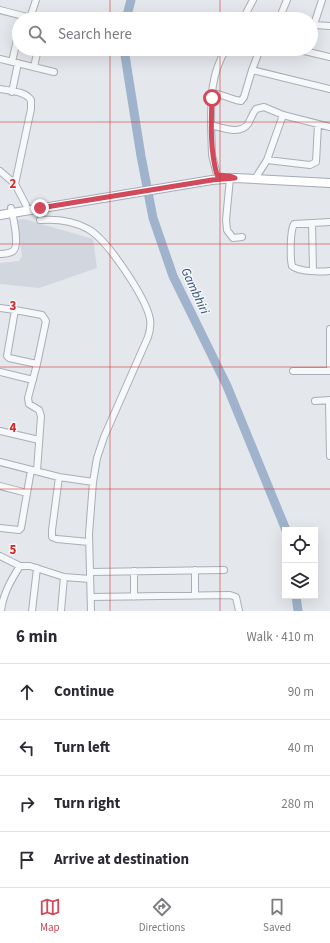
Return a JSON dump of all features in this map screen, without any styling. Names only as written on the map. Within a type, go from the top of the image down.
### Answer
[{"type":"main road","points":[[0,215],[26,205],[38,206],[217,175],[230,176],[233,178]]},
{"type":"main road","points":[[0,210],[11,210],[233,178],[330,183]]},
{"type":"street","points":[[34,12],[36,0]]},
{"type":"street","points":[[247,12],[253,0]]},
{"type":"street","points":[[282,12],[287,0]]},
{"type":"street","points":[[318,12],[322,0]]},
{"type":"street","points":[[0,10],[12,14]]},
{"type":"street","points":[[318,25],[330,26]]},
{"type":"street","points":[[318,54],[330,57]]},
{"type":"street","points":[[12,92],[16,56]]},
{"type":"street","points":[[34,67],[36,56]]},
{"type":"street","points":[[217,175],[212,155],[212,92],[213,80],[222,56]]},
{"type":"street","points":[[212,92],[241,101],[244,97],[257,56]]},
{"type":"street","points":[[0,59],[54,72]]},
{"type":"street","points":[[252,70],[330,89]]},
{"type":"street","points":[[0,89],[27,95],[31,100],[15,184]]},
{"type":"street","points":[[211,125],[223,128],[240,129],[247,125],[256,109],[267,108],[284,115],[330,127]]},
{"type":"street","points":[[255,179],[267,160],[284,115]]},
{"type":"street","points":[[267,160],[310,165],[316,162],[318,124]]},
{"type":"street","points":[[0,171],[15,184],[26,205]]},
{"type":"street","points":[[233,178],[226,220],[227,230],[233,238],[242,237]]},
{"type":"street","points":[[0,254],[9,253],[16,248],[11,210]]},
{"type":"street","points":[[40,220],[49,219],[80,225],[99,238],[116,259],[141,296],[150,318],[151,329],[148,337],[104,437],[97,458],[93,482],[89,542],[91,611]]},
{"type":"street","points":[[330,222],[292,225],[291,263],[294,268],[313,271],[330,271]]},
{"type":"street","points":[[312,223],[313,271]]},
{"type":"street","points":[[0,308],[42,315],[46,320],[28,401],[29,404],[41,412],[39,440],[34,470],[27,493],[21,528],[15,531],[0,528]]},
{"type":"street","points":[[15,310],[7,356],[9,358],[37,364]]},
{"type":"street","points":[[293,371],[330,371],[330,329]]},
{"type":"street","points":[[0,372],[33,380]]},
{"type":"street","points":[[315,401],[329,401],[330,456]]},
{"type":"street","points":[[0,431],[39,440]]},
{"type":"street","points":[[0,462],[58,477],[93,482]]},
{"type":"street","points":[[58,477],[52,537],[57,539],[89,542]]},
{"type":"street","points":[[0,486],[27,493]]},
{"type":"street","points":[[0,556],[20,566],[30,566],[64,577],[90,579]]},
{"type":"street","points":[[1,611],[2,600],[20,566]]},
{"type":"street","points":[[32,611],[37,568]]},
{"type":"street","points":[[195,570],[195,595]]},
{"type":"street","points":[[90,572],[224,570]]},
{"type":"street","points":[[134,571],[134,597]]},
{"type":"street","points":[[61,611],[64,577]]},
{"type":"street","points":[[91,598],[233,595],[237,600],[239,611]]},
{"type":"shaded area","points":[[24,219],[93,239],[97,268],[39,288],[0,284],[0,263],[19,261],[22,256],[17,220]]},
{"type":"waterway","name":"Gambhiri","points":[[128,12],[131,0]]},
{"type":"waterway","name":"Gambhiri","points":[[125,56],[141,156],[153,218],[173,276],[227,386],[285,527]]},
{"type":"waterway","name":"Gambhiri","points":[[296,599],[298,611]]},
{"type":"route","points":[[40,208],[212,180],[235,178],[232,176],[217,175],[212,149],[212,98]]}]
